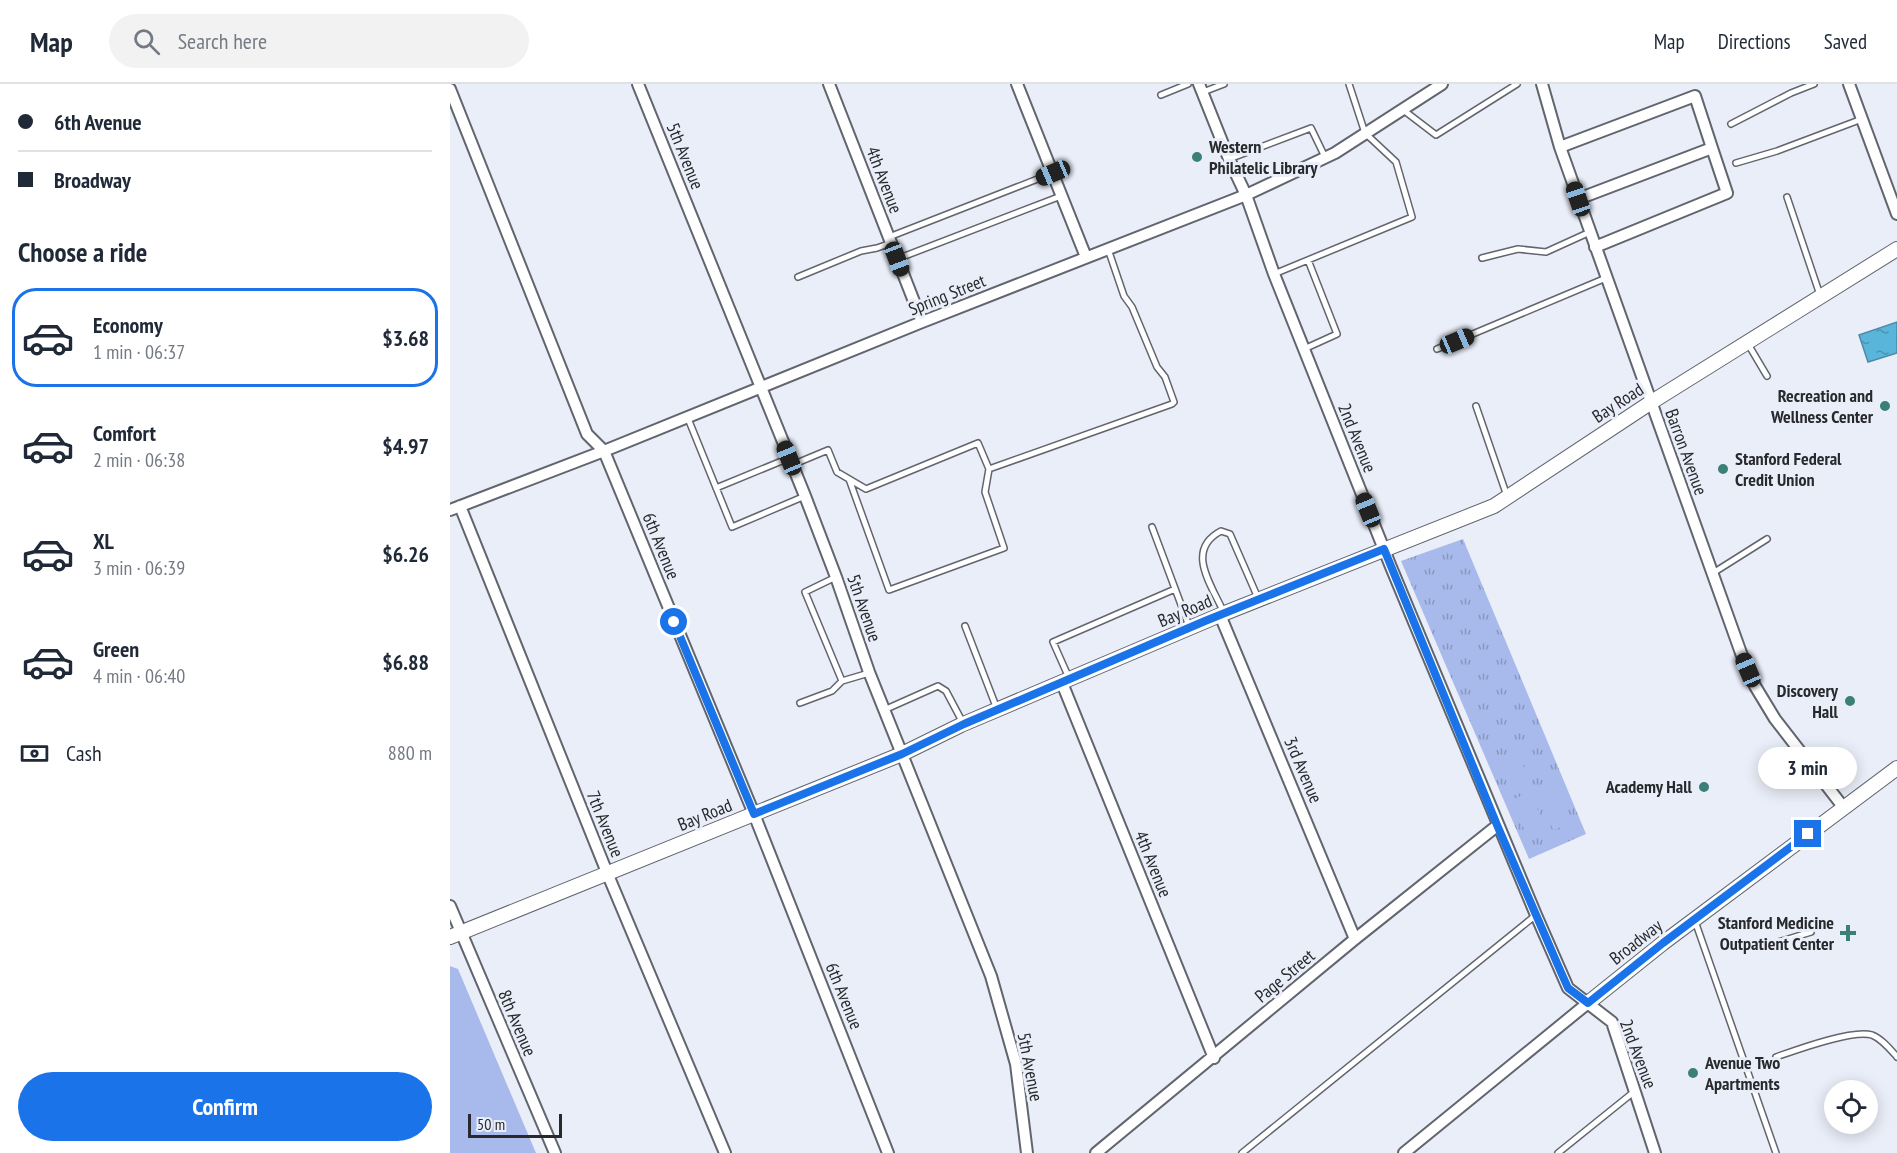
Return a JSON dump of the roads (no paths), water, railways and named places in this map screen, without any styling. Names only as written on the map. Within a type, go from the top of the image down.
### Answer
[{"type":"street","name":"5th Avenue","points":[[638,84],[805,496],[869,672],[992,976],[1016,1064],[1027,1153]]},
{"type":"street","name":"4th Avenue","points":[[829,84],[922,322]]},
{"type":"street","points":[[1017,84],[1086,257]]},
{"type":"street","name":"Spring Street","points":[[455,508],[604,451],[922,322],[1246,195],[1335,153],[1402,109],[1427,88],[1442,84]]},
{"type":"street","name":"Barron Avenue","points":[[1542,84],[1560,147],[1650,403],[1755,686],[1775,719],[1844,808]]},
{"type":"street","points":[[1849,84],[1897,214]]},
{"type":"street","name":"2nd Avenue","points":[[1201,88],[1246,195],[1274,274],[1384,549],[1497,825],[1568,988],[1612,1022],[1655,1153]]},
{"type":"street","name":"6th Avenue","points":[[450,89],[587,434],[604,451],[754,814],[888,1153]]},
{"type":"street","points":[[1560,147],[1695,96],[1727,193],[1595,247]]},
{"type":"street","points":[[1578,199],[1712,148]]},
{"type":"street","name":"Bay Road","points":[[455,935],[902,754],[964,724],[1222,614],[1494,506],[1650,403],[1897,249]]},
{"type":"street","name":"7th Avenue","points":[[455,508],[725,1153]]},
{"type":"street","name":"3rd Avenue","points":[[1222,614],[1355,939]]},
{"type":"street","name":"4th Avenue","points":[[1066,681],[1214,1058]]},
{"type":"street","name":"Broadway","points":[[1404,1153],[1694,920],[1897,768]]},
{"type":"street","name":"Page Street","points":[[1096,1153],[1497,825]]},
{"type":"street","name":"8th Avenue","points":[[450,906],[455,935],[555,1153]]},
{"type":"lane","points":[[1161,95],[1188,84]]},
{"type":"lane","points":[[1201,88],[1224,84]]},
{"type":"lane","points":[[1274,274],[1412,217],[1396,162],[1365,133],[1349,84]]},
{"type":"lane","points":[[1402,109],[1436,135],[1517,84]]},
{"type":"lane","points":[[1731,124],[1791,93],[1814,84]]},
{"type":"lane","points":[[1736,163],[1777,152],[1862,118]]},
{"type":"lane","points":[[1229,159],[1311,128],[1325,157]]},
{"type":"lane","points":[[798,277],[861,250],[877,248],[890,240],[1053,173]]},
{"type":"lane","points":[[897,259],[1062,196]]},
{"type":"lane","points":[[1787,197],[1821,296]]},
{"type":"lane","points":[[1482,258],[1518,249],[1546,252],[1590,232]]},
{"type":"lane","points":[[989,469],[1174,402],[1165,376],[1157,367],[1132,307],[1124,296],[1108,249]]},
{"type":"lane","points":[[1304,349],[1337,334],[1308,260]]},
{"type":"lane","points":[[1437,350],[1606,278]]},
{"type":"lane","points":[[1747,342],[1767,376]]},
{"type":"lane","points":[[1476,406],[1507,497]]},
{"type":"lane","points":[[687,417],[732,527],[805,496]]},
{"type":"lane","points":[[716,488],[828,450],[837,472],[849,479],[866,489],[978,443],[989,469],[985,492],[1004,548],[889,590],[849,479]]},
{"type":"lane","points":[[1152,527],[1190,628]]},
{"type":"lane","points":[[1222,614],[1204,570],[1201,555],[1207,541],[1221,531],[1230,534],[1259,599]]},
{"type":"lane","points":[[1712,574],[1767,538]]},
{"type":"lane","points":[[836,578],[806,592],[842,681]]},
{"type":"lane","points":[[1066,681],[1053,642],[1175,589]]},
{"type":"lane","points":[[965,626],[997,710]]},
{"type":"lane","points":[[800,703],[832,691],[842,681],[869,672]]},
{"type":"lane","points":[[884,710],[938,686],[946,691],[964,724]]},
{"type":"lane","points":[[1242,1153],[1536,915]]},
{"type":"lane","points":[[1694,920],[1776,1153]]},
{"type":"lane","points":[[1772,944],[1811,932]]},
{"type":"lane","points":[[1776,1057],[1810,1045],[1864,1034],[1874,1036],[1897,1057]]},
{"type":"lane","points":[[1558,1153],[1635,1091]]},
{"type":"water","points":[[1897,322],[1897,353],[1868,362],[1859,335]]},
{"type":"place","name":"Western Philatelic Library","points":[[1197,157]]},
{"type":"place","name":"Recreation and Wellness Center","points":[[1885,406]]},
{"type":"place","name":"Stanford Federal Credit Union","points":[[1723,469]]},
{"type":"place","name":"Discovery Hall","points":[[1850,701]]},
{"type":"place","name":"Academy Hall","points":[[1704,787]]},
{"type":"place","name":"Stanford Medicine Outpatient Center","points":[[1848,933]]},
{"type":"place","name":"Avenue Two Apartments","points":[[1693,1073]]}]
